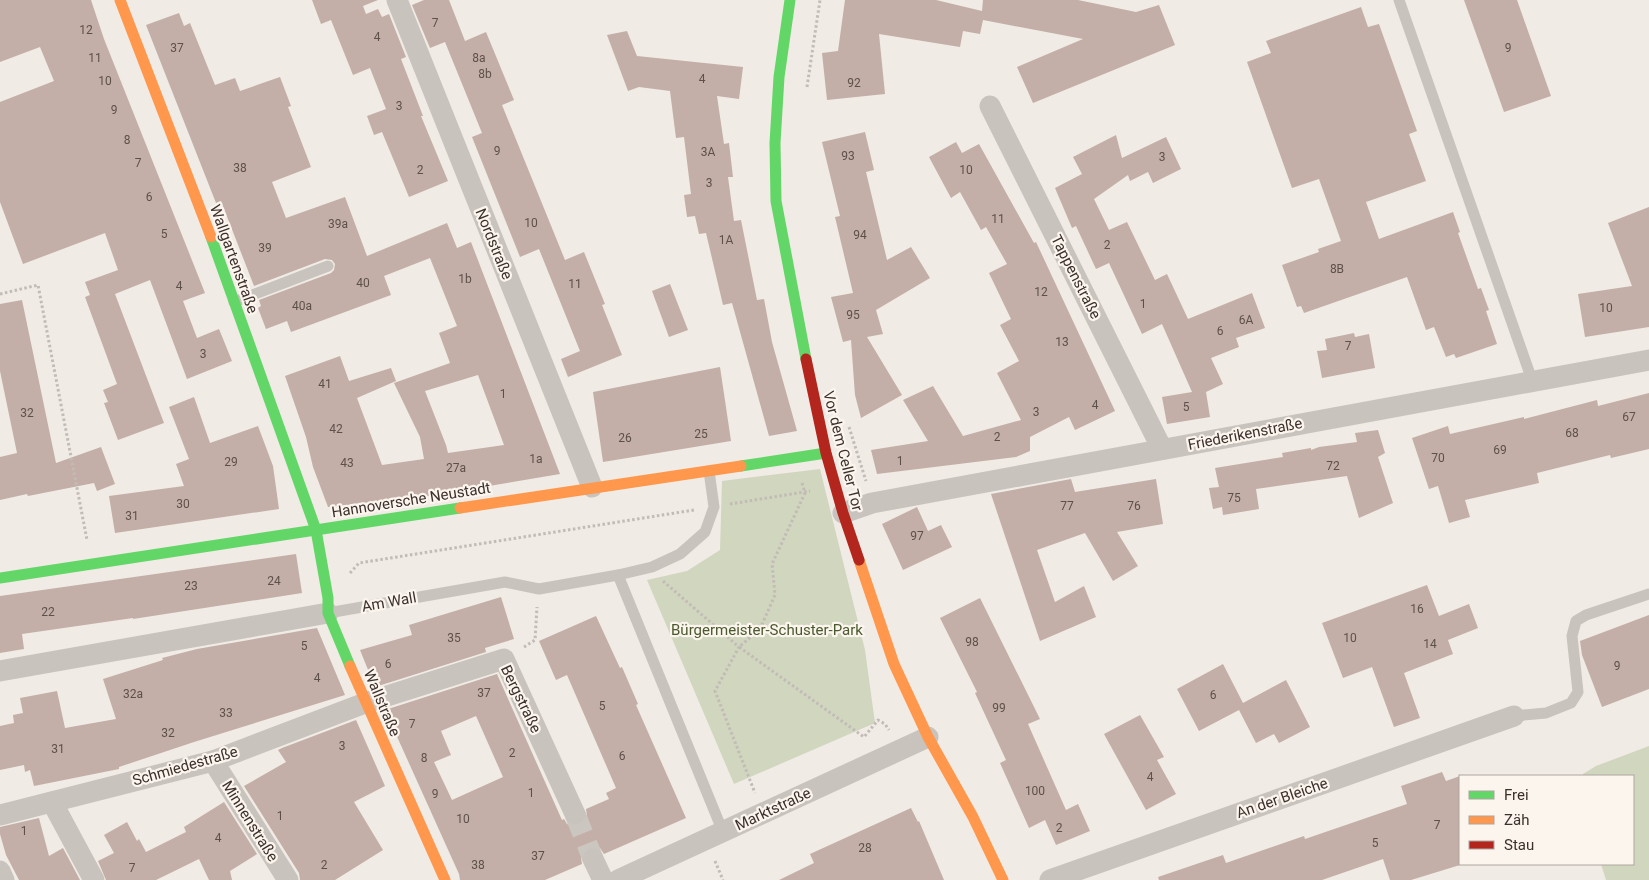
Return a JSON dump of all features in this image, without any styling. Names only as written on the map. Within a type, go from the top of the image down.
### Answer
[{"type":"street","name":"Wallgartenstraße","points":[[120,0],[234,302],[316,530]]},
{"type":"street","name":"Nordstraße","points":[[397,0],[592,487]]},
{"type":"street","name":"Vor dem Celler Tor","points":[[790,0],[779,86],[775,143],[776,201],[803,346],[826,453],[843,513],[894,664],[928,737],[974,817],[1003,880]]},
{"type":"street","name":"Tappenstraße","points":[[990,106],[1162,449]]},
{"type":"street","name":"Friederikenstraße","points":[[843,513],[872,503],[1532,380],[1649,360]]},
{"type":"street","name":"Hannoversche Neustadt","points":[[0,578],[92,566],[592,487],[826,453]]},
{"type":"street","name":"Wallstraße","points":[[316,530],[328,605],[365,703],[445,880]]},
{"type":"street","name":"Am Wall","points":[[0,671],[328,605]]},
{"type":"street","name":"Bergstraße","points":[[365,703],[504,659],[575,814]]},
{"type":"street","name":"Schmiedestraße","points":[[0,815],[213,761],[365,703]]},
{"type":"street","name":"An der Bleiche","points":[[1050,880],[1514,716]]},
{"type":"street","name":"Marktstraße","points":[[618,880],[928,737]]},
{"type":"street","name":"Minnenstraße","points":[[213,761],[288,880]]},
{"type":"street","points":[[52,802],[94,880]]},
{"type":"street","points":[[594,858],[603,880]]},
{"type":"street","points":[[0,871],[4,880]]},
{"type":"lane","points":[[1399,0],[1532,380]]},
{"type":"lane","points":[[234,302],[328,266]]},
{"type":"lane","name":"Am Wall","points":[[328,605],[505,582],[539,589],[652,567],[680,554],[705,532],[714,506],[708,471]]},
{"type":"lane","points":[[618,575],[722,832]]},
{"type":"lane","points":[[1514,716],[1546,712],[1571,703],[1578,692],[1572,636],[1576,621],[1586,615],[1649,594]]},
{"type":"path","points":[[807,89],[820,0]]},
{"type":"path","points":[[0,294],[38,285],[92,566]]},
{"type":"path","points":[[846,418],[872,503]]},
{"type":"path","points":[[763,814],[715,692],[739,647],[760,629],[775,595],[772,564],[805,493],[794,459]]},
{"type":"path","points":[[328,605],[359,563],[805,493],[863,473]]},
{"type":"path","points":[[652,567],[667,585],[739,647],[864,737],[878,720],[885,724],[900,751]]},
{"type":"path","points":[[504,659],[535,640],[539,589]]},
{"type":"green space","name":"Bürgermeister-Schuster-Park","points":[[820,469],[865,650],[875,723],[734,784],[647,580],[687,571],[720,550],[722,481]]},
{"type":"green space","points":[[1649,746],[1649,880],[1606,880],[1601,865],[1634,865],[1634,775],[1583,775],[1596,766]]},
{"type":"building","points":[[0,0],[91,0],[104,39],[205,293],[183,301],[197,338],[219,329],[232,361],[187,379],[150,280],[115,294],[164,423],[118,440],[104,403],[108,402],[103,390],[117,384],[85,297],[90,295],[85,282],[118,270],[105,233],[23,264],[0,202],[0,102],[54,81],[40,47],[0,62]]},
{"type":"building","points":[[312,0],[378,0],[363,6],[366,14],[378,9],[382,17],[389,14],[406,57],[401,59],[423,116],[421,116],[448,181],[409,197],[382,132],[374,135],[367,116],[386,109],[370,68],[353,75],[331,20],[321,24]]},
{"type":"building","points":[[424,0],[449,0],[465,41],[486,32],[514,100],[502,105],[565,260],[584,252],[605,304],[602,305],[622,355],[568,377],[561,359],[580,351],[539,249],[520,257],[472,137],[482,133],[445,42],[430,48],[412,5]]},
{"type":"building","points":[[845,0],[936,0],[982,11],[983,0],[1078,0],[1136,12],[1159,5],[1175,45],[1033,103],[1017,67],[1083,39],[983,20],[980,34],[963,31],[960,47],[879,34],[885,94],[827,100],[822,53],[838,51]]},
{"type":"building","points":[[1464,0],[1517,0],[1551,96],[1504,112]]},
{"type":"building","points":[[1361,7],[1368,27],[1379,24],[1417,131],[1409,134],[1426,181],[1366,202],[1379,239],[1453,212],[1460,232],[1458,233],[1478,289],[1481,288],[1489,310],[1486,311],[1497,344],[1456,358],[1454,354],[1446,357],[1434,327],[1426,330],[1407,277],[1304,313],[1301,306],[1297,307],[1282,265],[1319,252],[1318,249],[1341,241],[1319,179],[1292,188],[1247,62],[1271,53],[1266,41]]},
{"type":"building","points":[[179,13],[184,26],[190,23],[215,85],[235,78],[240,91],[280,77],[291,106],[288,107],[311,167],[272,182],[286,218],[345,197],[367,256],[447,223],[457,248],[471,242],[560,474],[429,496],[328,507],[313,467],[306,437],[285,376],[340,356],[349,381],[391,368],[396,381],[357,398],[382,465],[424,459],[420,437],[394,383],[450,363],[439,333],[457,326],[430,258],[384,276],[391,295],[291,332],[287,321],[266,329],[258,308],[261,306],[259,300],[331,273],[334,270],[335,264],[332,260],[325,259],[254,286],[221,201],[216,203],[146,25]],"holes":[[[478,375],[504,445],[448,453],[425,391]]]},
{"type":"building","points":[[627,31],[637,56],[743,67],[739,99],[717,96],[724,144],[729,143],[733,177],[728,177],[734,221],[741,220],[757,300],[764,299],[772,342],[797,431],[769,436],[732,303],[723,305],[706,233],[699,234],[695,216],[687,217],[684,195],[691,194],[684,137],[676,138],[670,91],[639,87],[628,91],[607,35]]},
{"type":"building","points":[[865,132],[874,170],[866,172],[887,260],[911,247],[930,278],[876,310],[883,334],[867,337],[902,395],[861,418],[855,395],[851,340],[843,342],[831,297],[853,293],[835,217],[840,216],[822,142]]},
{"type":"building","points":[[1116,135],[1122,158],[1166,137],[1181,169],[1153,183],[1148,172],[1130,181],[1128,175],[1094,199],[1109,230],[1127,222],[1155,280],[1167,274],[1188,319],[1252,293],[1265,328],[1236,338],[1239,347],[1211,358],[1223,384],[1206,392],[1210,417],[1167,424],[1162,397],[1192,392],[1162,324],[1142,334],[1109,263],[1096,269],[1076,226],[1072,228],[1055,188],[1082,174],[1073,157]]},
{"type":"building","points":[[956,142],[962,153],[979,144],[1034,243],[1036,242],[1115,411],[1075,430],[1069,417],[1030,437],[1030,451],[1016,457],[877,474],[871,450],[928,441],[903,400],[933,386],[963,436],[1021,420],[997,373],[1019,361],[1000,325],[1011,319],[989,273],[1007,264],[986,227],[981,230],[960,192],[951,198],[929,157]]},
{"type":"building","points":[[1649,207],[1649,327],[1585,337],[1578,294],[1632,286],[1608,223]]},
{"type":"building","points":[[670,284],[688,330],[669,337],[652,291]]},
{"type":"building","points":[[22,300],[56,463],[101,447],[115,484],[97,491],[94,483],[0,500],[0,457],[17,453],[0,371],[0,304]]},
{"type":"building","points":[[1354,333],[1355,337],[1369,334],[1375,368],[1322,378],[1317,351],[1327,350],[1325,339]]},
{"type":"building","points":[[720,367],[731,441],[603,462],[593,392]]},
{"type":"building","points":[[1649,393],[1649,449],[1611,458],[1610,455],[1537,473],[1539,483],[1465,500],[1470,517],[1449,523],[1438,486],[1429,489],[1412,438],[1448,426],[1450,434],[1524,417],[1524,419],[1597,400],[1598,406]]},
{"type":"building","points":[[194,397],[210,443],[258,426],[273,466],[279,509],[115,533],[109,496],[184,486],[176,464],[189,459],[169,407]]},
{"type":"building","points":[[1378,430],[1385,453],[1378,457],[1393,503],[1359,518],[1347,476],[1256,489],[1259,509],[1223,515],[1222,507],[1213,509],[1209,488],[1219,487],[1215,468],[1283,457],[1282,453],[1357,442],[1355,433]]},
{"type":"building","points":[[1071,479],[1075,492],[1156,479],[1163,524],[1117,532],[1138,566],[1113,581],[1085,533],[1037,550],[1055,602],[1084,586],[1096,617],[1040,641],[991,494]]},
{"type":"building","points":[[917,507],[928,531],[941,525],[952,547],[903,570],[882,524]]},
{"type":"building","points":[[296,554],[302,593],[22,634],[24,649],[0,653],[0,596]]},
{"type":"building","points":[[1427,585],[1439,616],[1469,604],[1478,628],[1448,640],[1453,654],[1404,673],[1420,718],[1394,727],[1372,667],[1343,678],[1322,623]]},
{"type":"building","points":[[501,597],[514,639],[485,648],[486,652],[375,687],[360,650],[412,635],[409,625]]},
{"type":"building","points":[[980,598],[1040,719],[1028,724],[1066,810],[1078,804],[1090,831],[1056,845],[1045,820],[1029,828],[1000,763],[1006,760],[975,693],[977,692],[940,618]]},
{"type":"building","points":[[1649,615],[1649,689],[1602,707],[1582,655],[1580,641]]},
{"type":"building","points":[[596,616],[620,668],[622,667],[638,704],[636,705],[686,818],[604,854],[600,848],[588,848],[582,852],[582,864],[545,880],[460,880],[459,874],[385,710],[497,674],[562,820],[564,819],[567,824],[573,826],[580,826],[587,816],[586,809],[609,799],[606,793],[616,788],[567,675],[556,680],[539,641]],"holes":[[[476,716],[503,777],[452,800],[434,762],[451,755],[441,731]]]},
{"type":"building","points":[[317,628],[345,695],[194,742],[119,767],[119,769],[34,786],[30,770],[25,772],[24,765],[0,770],[0,726],[14,723],[13,715],[23,713],[20,698],[57,691],[65,728],[116,719],[103,679],[163,660],[162,658],[197,649]]},
{"type":"building","points":[[1223,664],[1243,703],[1286,680],[1310,727],[1279,743],[1274,734],[1256,743],[1239,710],[1199,731],[1177,689]]},
{"type":"building","points":[[1140,715],[1164,757],[1157,760],[1176,794],[1146,810],[1104,734]]},
{"type":"building","points":[[356,720],[385,786],[354,802],[383,850],[335,880],[300,880],[299,873],[244,786],[286,762],[278,750]]},
{"type":"building","points":[[1442,772],[1446,781],[1459,776],[1460,865],[1411,880],[1390,880],[1383,859],[1322,880],[1159,880],[1158,877],[1223,855],[1226,863],[1304,836],[1305,839],[1407,804],[1401,786]]},
{"type":"building","points":[[224,802],[257,854],[230,871],[232,880],[209,880],[199,859],[156,880],[106,880],[98,861],[114,853],[104,835],[127,822],[137,841],[139,839],[146,852],[186,832],[184,827]]},
{"type":"building","points":[[911,808],[919,821],[944,880],[779,880],[814,863],[810,854]]},
{"type":"building","points":[[39,818],[49,856],[63,848],[80,880],[19,880],[6,855],[0,827]]},
{"type":"tunnel","points":[[575,814],[593,859]]},
{"type":"traffic: fast","points":[[790,0],[779,77],[775,143],[776,201],[806,359]]},
{"type":"traffic: fast","points":[[211,237],[316,530],[328,598],[328,613],[350,666]]},
{"type":"traffic: fast","points":[[741,466],[826,453]]},
{"type":"traffic: fast","points":[[0,578],[460,508]]},
{"type":"traffic: slow","points":[[120,0],[211,237]]},
{"type":"traffic: slow","points":[[460,508],[741,466]]},
{"type":"traffic: slow","points":[[859,560],[894,664],[928,737],[973,817],[1003,880]]},
{"type":"traffic: slow","points":[[350,666],[445,880]]},
{"type":"traffic: jam","points":[[806,359],[826,453],[859,560]]}]
